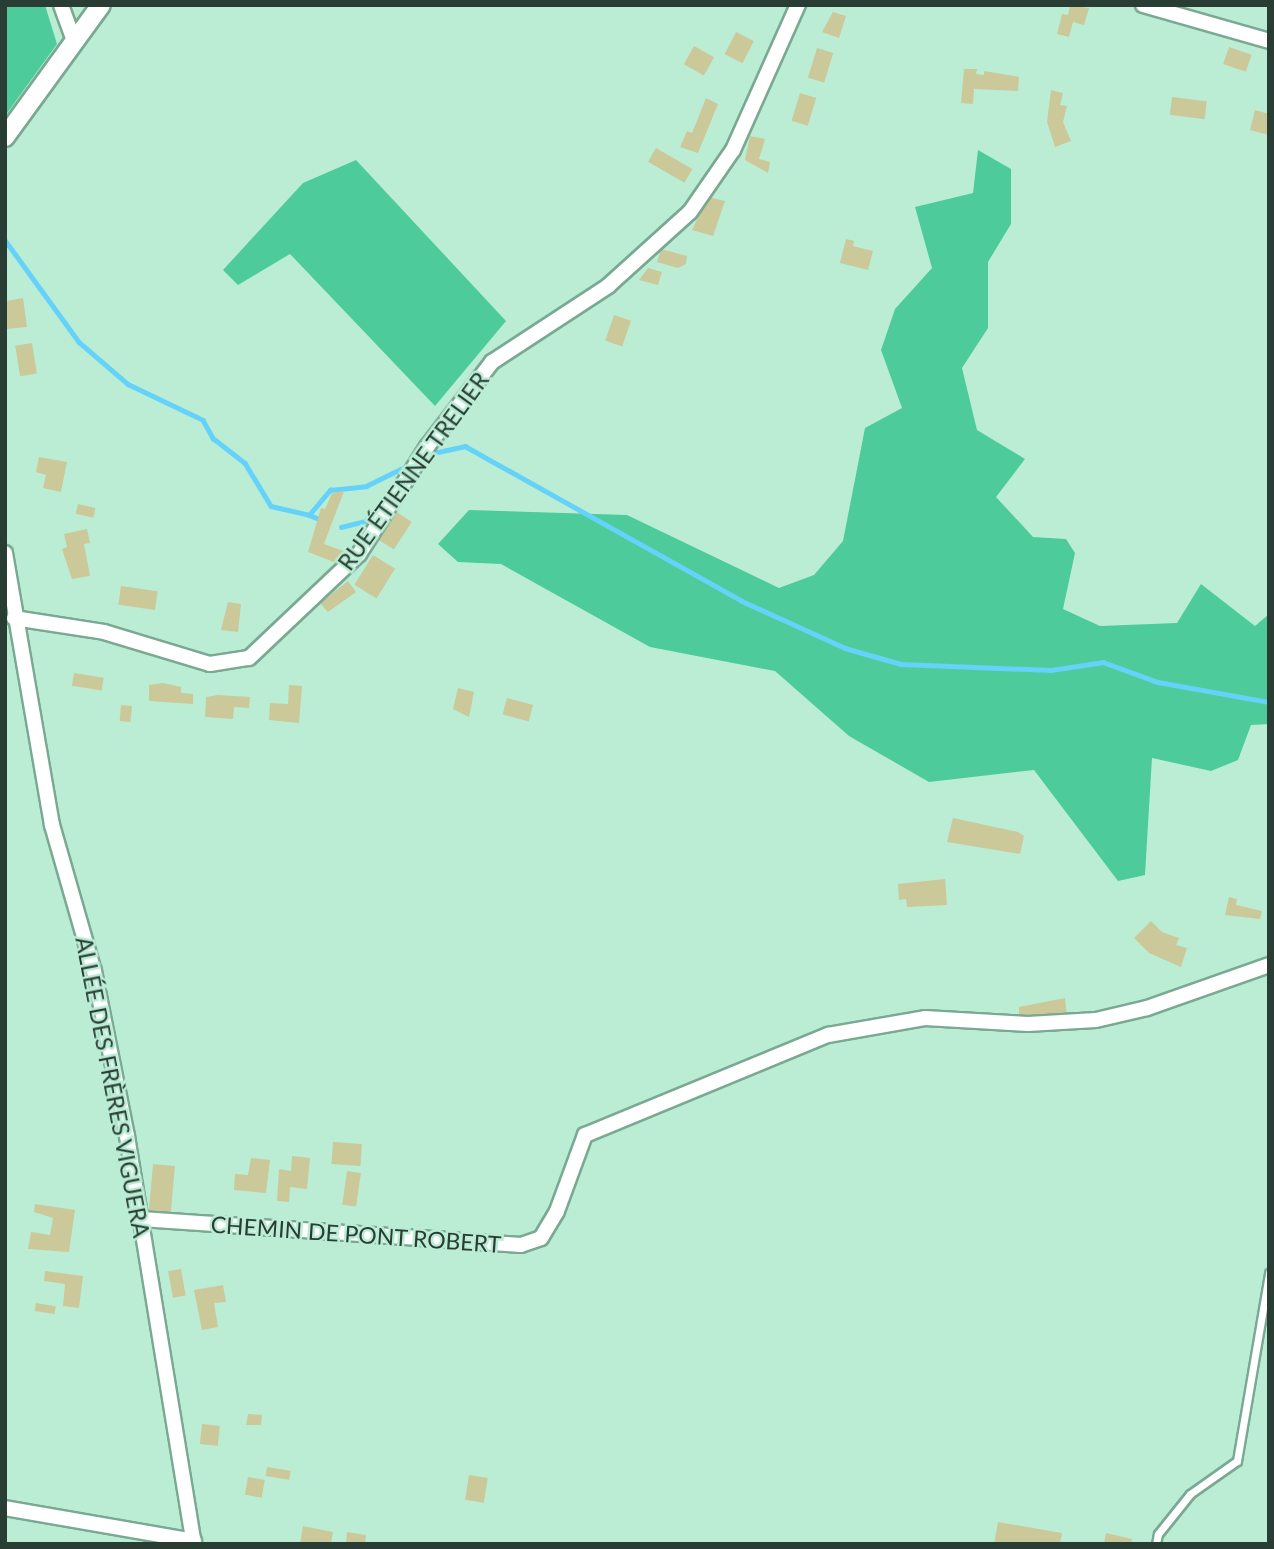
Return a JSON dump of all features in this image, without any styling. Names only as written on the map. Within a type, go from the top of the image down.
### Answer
[{"type":"street","points":[[61,5],[74,40]]},
{"type":"street","points":[[5,137],[101,5]]},
{"type":"street","name":"RUE ÉTIENNE TRELIER","points":[[14,618],[104,632],[210,664],[248,658],[359,554],[427,447],[492,362],[608,286],[690,212],[733,150],[798,5]]},
{"type":"street","points":[[1143,5],[1269,41]]},
{"type":"street","name":"ALLÉE DES FRÈRES VIGUERA","points":[[5,554],[52,825],[94,971],[141,1219],[194,1542]]},
{"type":"street","name":"CHEMIN DE PONT ROBERT","points":[[141,1219],[521,1245],[541,1238],[551,1220],[585,1135],[828,1035],[925,1018],[1028,1024],[1096,1020],[1147,1008],[1269,965]]},
{"type":"street","points":[[5,1508],[194,1542]]},
{"type":"lane","points":[[1156,1544],[1158,1534],[1190,1494],[1237,1461],[1269,1273]]},
{"type":"green space","points":[[5,5],[45,5],[57,44],[5,116]]},
{"type":"green space","points":[[978,150],[1011,169],[1011,224],[988,262],[988,328],[962,368],[977,430],[1025,459],[996,497],[1033,537],[1066,539],[1075,553],[1063,609],[1100,626],[1177,623],[1201,584],[1255,626],[1269,614],[1269,724],[1251,725],[1238,760],[1211,771],[1152,758],[1145,875],[1118,881],[1034,770],[929,782],[849,736],[775,671],[650,647],[501,564],[458,562],[438,544],[469,510],[627,515],[779,588],[814,575],[843,541],[865,428],[902,408],[881,350],[895,309],[932,268],[915,207],[973,193]]},
{"type":"green space","points":[[356,160],[506,321],[435,406],[290,254],[238,285],[223,270],[303,183]]},
{"type":"building","points":[[1070,5],[1089,8],[1084,25],[1073,22],[1069,37],[1057,34],[1062,14],[1068,15]]},
{"type":"building","points":[[833,12],[846,16],[839,38],[822,32]]},
{"type":"building","points":[[736,32],[754,41],[742,63],[725,54]]},
{"type":"building","points":[[694,46],[714,57],[704,76],[684,64]]},
{"type":"building","points":[[1229,47],[1252,55],[1246,72],[1223,64]]},
{"type":"building","points":[[817,48],[833,53],[824,83],[808,78]]},
{"type":"building","points":[[964,69],[977,69],[976,74],[984,75],[984,71],[1019,77],[1018,91],[974,89],[973,104],[961,103]]},
{"type":"building","points":[[1051,90],[1063,93],[1060,105],[1067,106],[1063,122],[1071,141],[1055,147],[1047,122]]},
{"type":"building","points":[[800,93],[816,98],[808,126],[792,121]]},
{"type":"building","points":[[1172,97],[1207,101],[1205,119],[1170,115]]},
{"type":"building","points":[[706,98],[718,104],[698,153],[680,147],[687,131],[692,133]]},
{"type":"building","points":[[1255,110],[1269,114],[1269,135],[1250,130]]},
{"type":"building","points":[[750,136],[765,139],[759,159],[770,162],[768,173],[745,160]]},
{"type":"building","points":[[656,148],[692,169],[684,183],[648,162]]},
{"type":"building","points":[[708,197],[725,201],[713,236],[692,230]]},
{"type":"building","points":[[846,239],[854,241],[853,246],[873,251],[868,270],[840,263]]},
{"type":"building","points":[[661,249],[687,256],[686,264],[678,268],[657,262]]},
{"type":"building","points":[[648,268],[662,272],[658,285],[639,280]]},
{"type":"building","points":[[23,298],[27,327],[7,329],[6,301]]},
{"type":"building","points":[[614,315],[631,321],[622,346],[605,341]]},
{"type":"building","points":[[32,343],[37,374],[20,376],[15,346]]},
{"type":"building","points":[[39,457],[67,462],[61,492],[43,488],[46,475],[36,472]]},
{"type":"building","points":[[344,491],[324,544],[352,554],[344,566],[308,552],[321,508],[325,509],[332,493]]},
{"type":"building","points":[[78,504],[96,508],[93,518],[76,514]]},
{"type":"building","points":[[395,511],[412,522],[394,550],[377,539]]},
{"type":"building","points":[[87,529],[90,543],[84,544],[90,576],[72,579],[62,549],[67,547],[64,534]]},
{"type":"building","points":[[373,555],[395,569],[377,598],[354,585]]},
{"type":"building","points":[[348,581],[356,592],[328,612],[320,603]]},
{"type":"building","points":[[121,586],[158,591],[155,610],[118,605]]},
{"type":"building","points":[[228,602],[241,604],[238,632],[221,630]]},
{"type":"building","points":[[74,673],[104,678],[102,691],[72,686]]},
{"type":"building","points":[[163,683],[181,687],[181,693],[193,694],[193,704],[149,701],[149,685]]},
{"type":"building","points":[[289,685],[302,686],[299,723],[269,720],[270,703],[288,704]]},
{"type":"building","points":[[458,688],[474,692],[469,717],[453,709]]},
{"type":"building","points":[[206,697],[250,697],[249,708],[234,707],[233,719],[205,717]]},
{"type":"building","points":[[507,698],[533,705],[529,721],[503,714]]},
{"type":"building","points":[[121,705],[132,706],[131,722],[120,721]]},
{"type":"building","points":[[953,818],[1018,832],[1024,836],[1020,854],[947,842]]},
{"type":"building","points":[[945,879],[947,905],[907,907],[906,899],[899,900],[898,884]]},
{"type":"building","points":[[1229,897],[1237,899],[1236,905],[1262,911],[1260,919],[1225,915]]},
{"type":"building","points":[[1151,921],[1162,932],[1179,938],[1176,945],[1187,948],[1181,967],[1149,953],[1134,938]]},
{"type":"building","points":[[1065,998],[1067,1016],[1019,1020],[1019,1007]]},
{"type":"building","points":[[333,1142],[362,1144],[360,1166],[331,1164]]},
{"type":"building","points":[[292,1156],[310,1158],[307,1189],[290,1187],[289,1202],[277,1201],[279,1169],[291,1171]]},
{"type":"building","points":[[251,1158],[270,1160],[266,1193],[234,1190],[235,1174],[248,1175]]},
{"type":"building","points":[[153,1164],[175,1166],[171,1213],[149,1211]]},
{"type":"building","points":[[347,1171],[361,1173],[356,1207],[342,1205]]},
{"type":"building","points":[[35,1204],[75,1210],[69,1252],[28,1249],[31,1232],[50,1235],[53,1218],[34,1212]]},
{"type":"building","points":[[181,1269],[186,1296],[173,1298],[168,1271]]},
{"type":"building","points":[[45,1271],[83,1276],[79,1308],[63,1306],[65,1284],[44,1281]]},
{"type":"building","points":[[223,1285],[226,1302],[214,1303],[218,1327],[202,1330],[194,1290]]},
{"type":"building","points":[[36,1303],[56,1306],[55,1314],[35,1311]]},
{"type":"building","points":[[248,1414],[262,1415],[261,1425],[246,1425]]},
{"type":"building","points":[[202,1424],[220,1426],[218,1446],[200,1444]]},
{"type":"building","points":[[267,1467],[291,1471],[289,1480],[266,1476]]},
{"type":"building","points":[[469,1475],[488,1478],[484,1503],[465,1500]]},
{"type":"building","points":[[248,1477],[265,1480],[262,1498],[245,1495]]},
{"type":"building","points":[[998,1522],[1062,1533],[1060,1544],[994,1544]]},
{"type":"building","points":[[303,1526],[333,1532],[331,1543],[300,1544]]},
{"type":"building","points":[[347,1532],[366,1535],[365,1544],[346,1544]]},
{"type":"building","points":[[1106,1533],[1132,1539],[1131,1544],[1104,1544]]},
{"type":"waterway","points":[[5,240],[79,342],[128,384],[203,420],[213,438],[245,463],[271,506],[309,515],[330,490],[366,486],[411,464]]},
{"type":"waterway","points":[[433,453],[465,446],[742,601],[845,648],[901,664],[1051,670],[1103,662],[1158,682],[1269,702]]},
{"type":"waterway","points":[[341,527],[365,521],[388,497]]},
{"type":"waterway","points":[[309,515],[317,518]]}]
